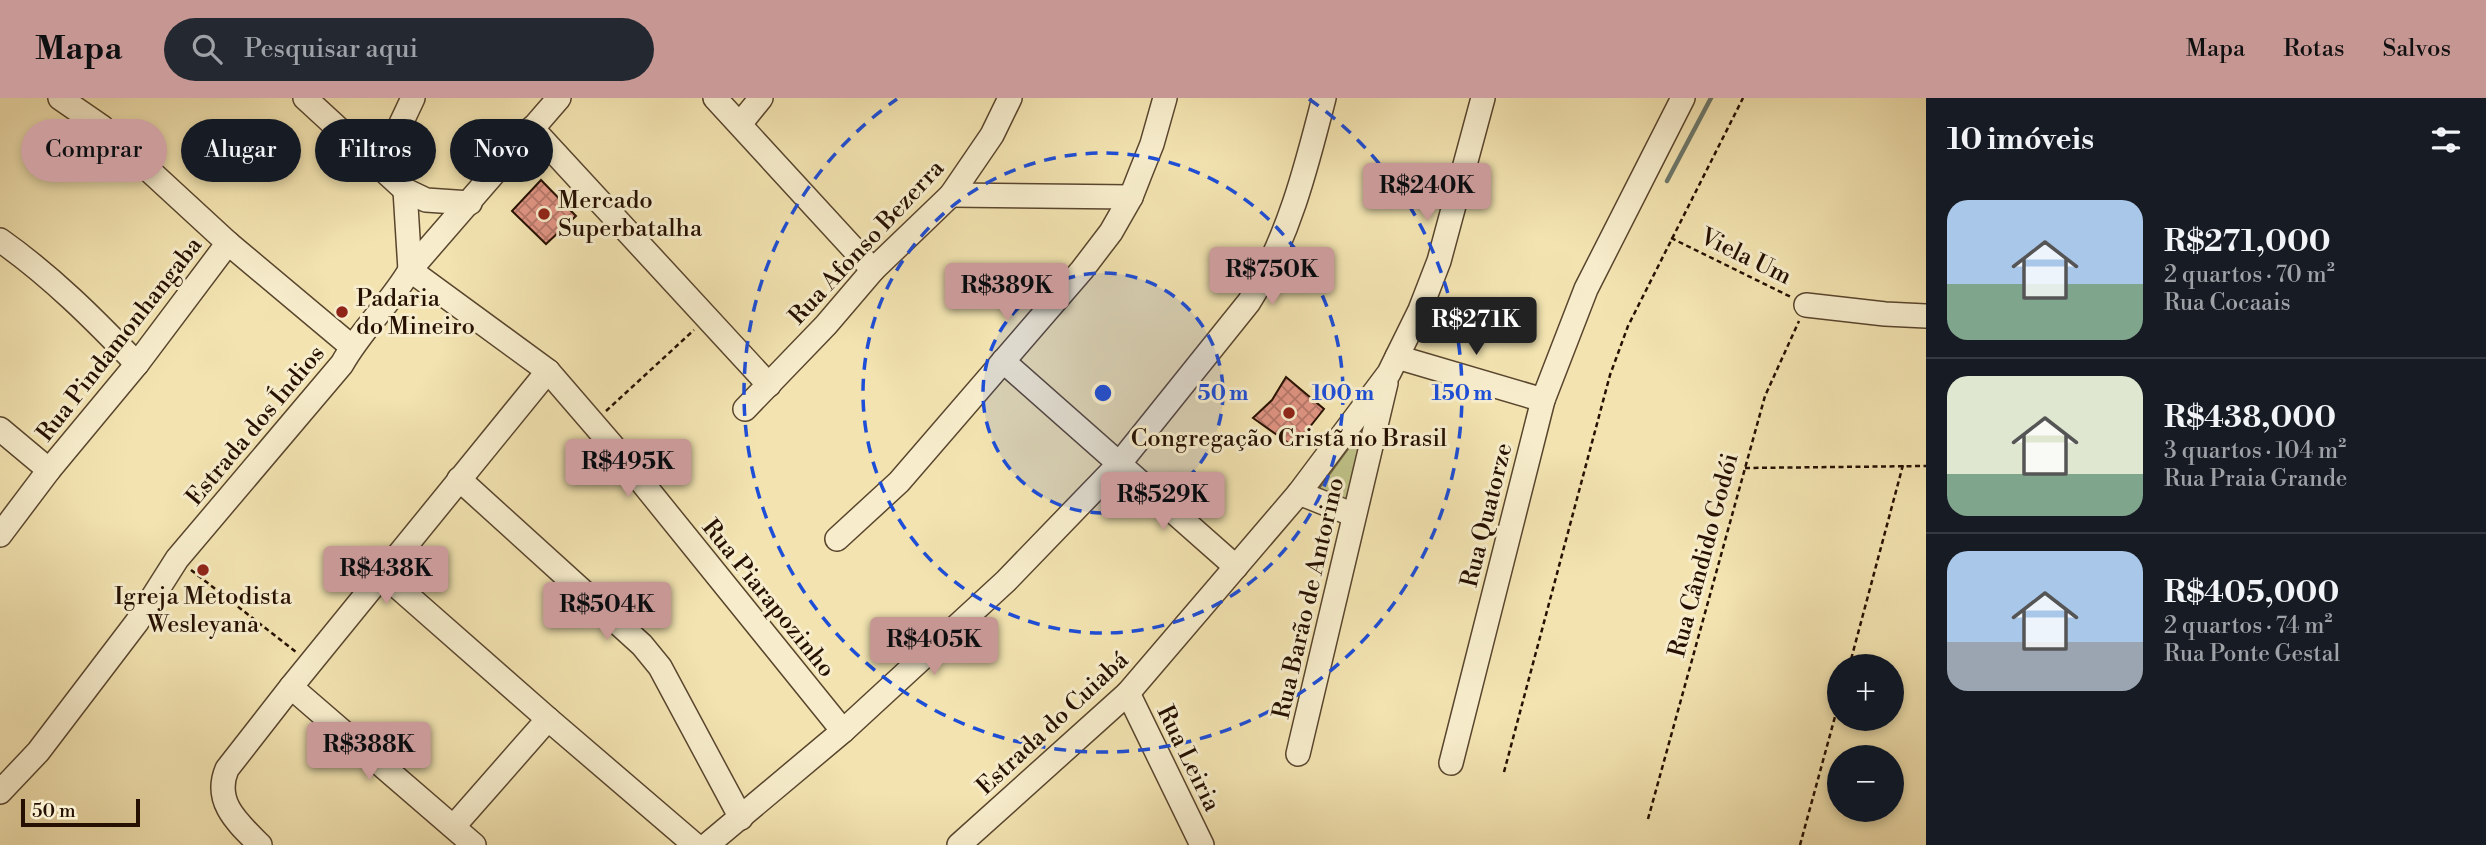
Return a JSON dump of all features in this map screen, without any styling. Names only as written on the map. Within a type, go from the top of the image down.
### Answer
[{"type":"street","points":[[60,98],[102,127],[228,243],[352,347]]},
{"type":"street","points":[[305,98],[328,119]]},
{"type":"street","points":[[403,119],[413,98]]},
{"type":"street","name":"Estrada dos Índios","points":[[540,119],[559,98]]},
{"type":"street","points":[[715,98],[873,270]]},
{"type":"street","points":[[740,124],[761,98]]},
{"type":"street","name":"Rua Afonso Bezerra","points":[[745,409],[873,270],[951,195],[992,135],[1010,98]]},
{"type":"street","points":[[836,539],[899,482],[1082,270],[1111,232],[1131,197],[1152,144],[1165,98]]},
{"type":"street","points":[[707,845],[843,731],[1006,581],[1119,464],[1250,302],[1265,277],[1295,205],[1324,98]]},
{"type":"street","name":"Estrada do Cuiabá","points":[[959,845],[1128,694],[1299,493],[1393,365],[1420,310],[1439,261],[1483,98]]},
{"type":"street","name":"Rua Quatorze","points":[[1451,762],[1543,400],[1586,289],[1683,98]]},
{"type":"street","points":[[553,151],[705,319],[769,385]]},
{"type":"street","points":[[396,182],[405,190],[426,200],[470,203]]},
{"type":"street","name":"Estrada dos Índios","points":[[0,792],[8,771],[38,752],[137,622],[177,559],[342,364],[410,270],[487,182]]},
{"type":"street","points":[[405,190],[410,270]]},
{"type":"street","points":[[951,195],[1131,197]]},
{"type":"street","points":[[0,240],[27,258],[72,297],[137,364]]},
{"type":"street","name":"Rua Pindamonhangaba","points":[[0,535],[49,470],[137,364],[228,243]]},
{"type":"street","name":"Rua Piarapozinho","points":[[410,270],[548,371],[594,423],[843,731]]},
{"type":"street","points":[[1806,305],[1926,316]]},
{"type":"street","points":[[1003,361],[1236,567]]},
{"type":"street","points":[[1393,365],[1543,400]]},
{"type":"street","name":"Rua Barão de Antorino","points":[[1298,754],[1354,515],[1393,365]]},
{"type":"street","points":[[260,845],[226,807],[222,781],[227,769],[548,371]]},
{"type":"street","points":[[0,429],[49,470]]},
{"type":"street","points":[[459,479],[642,645],[660,667],[741,818]]},
{"type":"street","points":[[1299,493],[1354,515]]},
{"type":"street","points":[[383,574],[695,845]]},
{"type":"street","points":[[291,687],[474,845]]},
{"type":"street","name":"Rua Leiria","points":[[1128,694],[1202,845]]},
{"type":"street","points":[[454,826],[548,719]]},
{"type":"path","points":[[1504,772],[1610,375],[1628,326],[1743,98]]},
{"type":"path","name":"Viela Um","points":[[1671,238],[1806,305]]},
{"type":"path","name":"Rua Cândido Godói","points":[[1648,819],[1765,396],[1806,305]]},
{"type":"path","points":[[594,423],[705,319]]},
{"type":"path","points":[[1852,654],[1903,465]]},
{"type":"path","points":[[1745,468],[1926,466]]},
{"type":"path","points":[[177,559],[311,663]]},
{"type":"path","points":[[1800,845],[1831,731]]},
{"type":"green space","points":[[1375,412],[1352,506],[1318,490]]},
{"type":"building","name":"Mercado Superbatalha","points":[[539,182],[543,182],[576,216],[546,244],[512,211]]},
{"type":"building","name":"Congregação Cristã no Brasil","points":[[1286,377],[1324,409],[1294,447],[1253,418],[1272,400]]},
{"type":"waterway","points":[[1667,181],[1711,98]]},
{"type":"place","name":"Mercado Superbatalha","points":[[544,214]]},
{"type":"place","name":"Padaria do Mineiro","points":[[342,312]]},
{"type":"place","name":"Congregação Cristã no Brasil","points":[[1289,413]]},
{"type":"place","name":"Igreja Metodista Wesleyana","points":[[203,570]]}]
